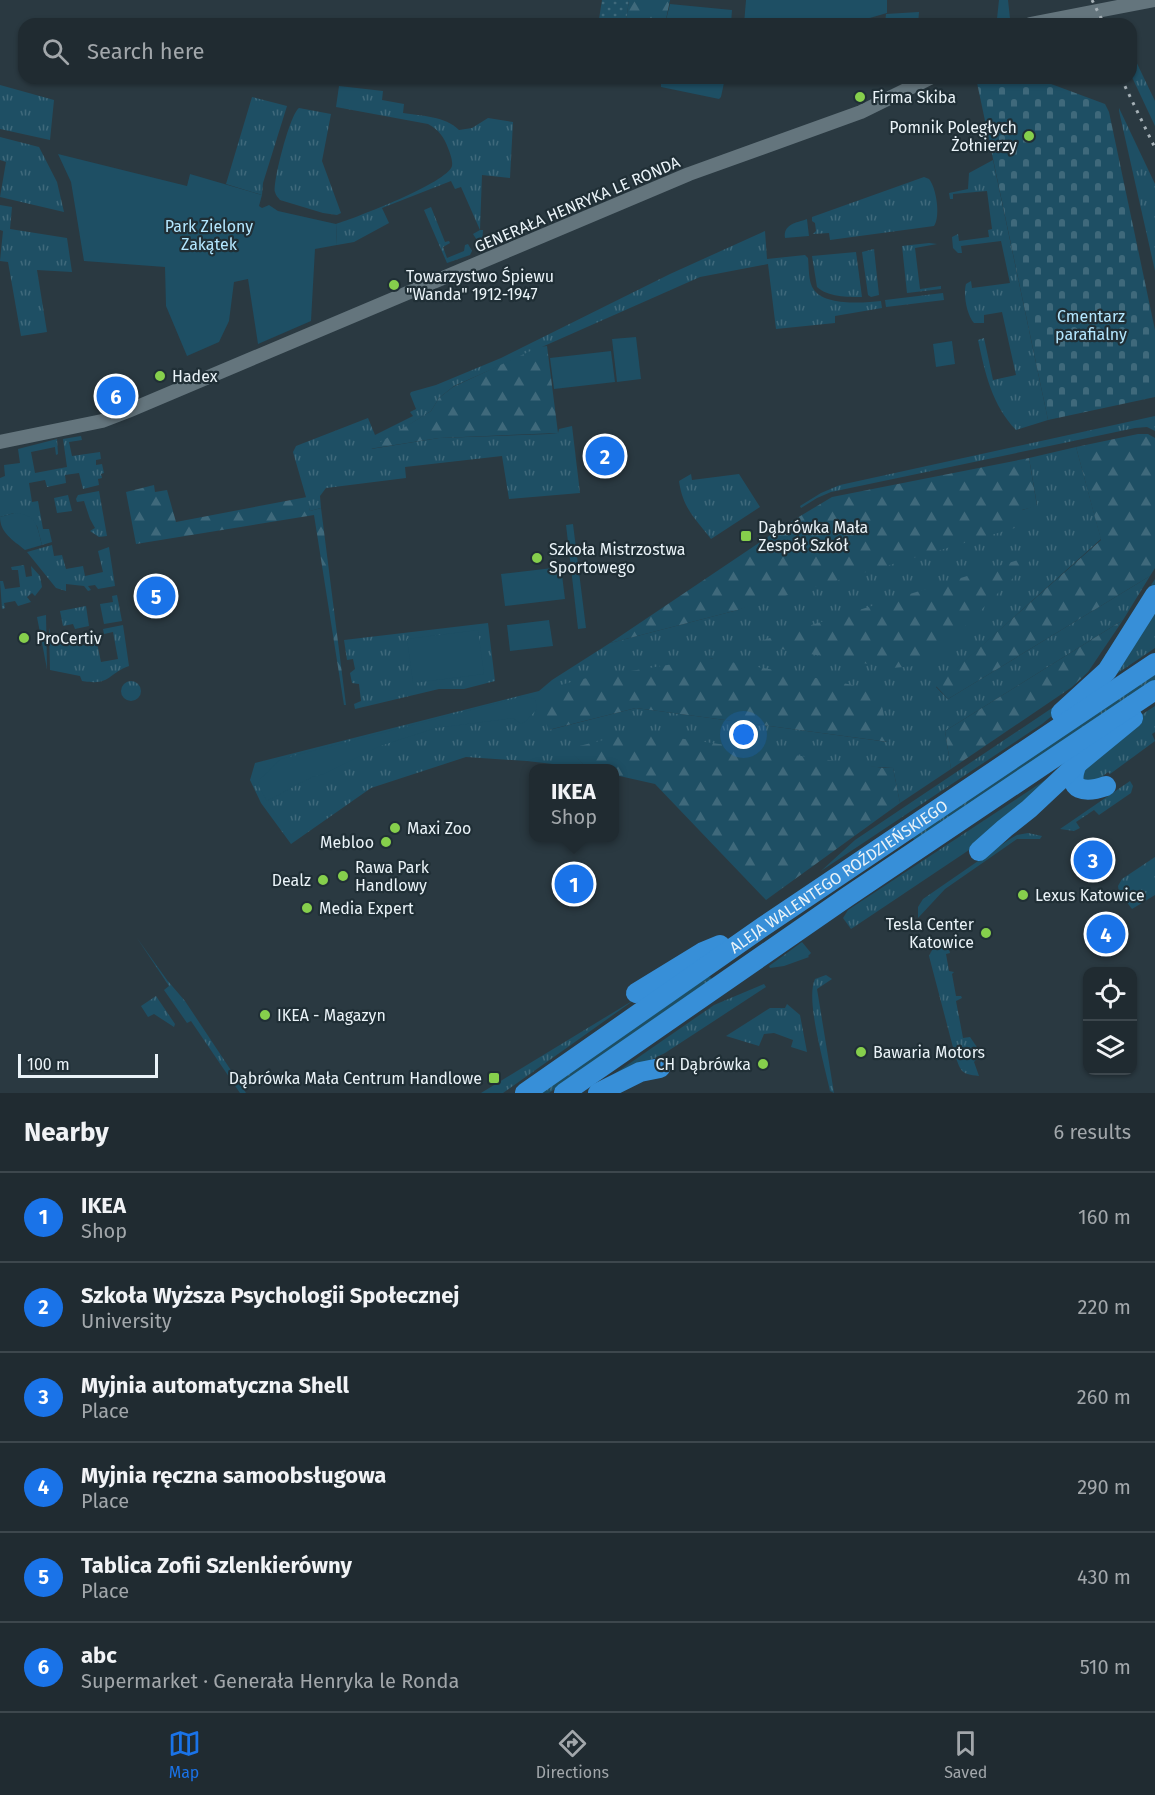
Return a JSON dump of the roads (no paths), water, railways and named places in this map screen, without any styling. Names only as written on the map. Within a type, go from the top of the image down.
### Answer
[{"type":"highway","points":[[1044,738],[1060,714],[1107,671],[1155,595]]},
{"type":"highway","name":"ALEJA WALENTEGO ROŹDZIEŃSKIEGO","points":[[525,1093],[839,874],[1155,663]]},
{"type":"highway","name":"ALEJA WALENTEGO ROŹDZIEŃSKIEGO","points":[[564,1093],[847,897],[1155,690]]},
{"type":"highway","points":[[979,851],[1077,764],[1134,717],[1155,703]]},
{"type":"highway","points":[[1077,764],[1073,778],[1081,790],[1106,786]]},
{"type":"highway","points":[[636,993],[703,952],[764,926]]},
{"type":"highway","points":[[598,1093],[640,1072],[660,1068]]},
{"type":"street","points":[[1061,18],[1154,0]]},
{"type":"street","name":"GENERAŁA HENRYKA LE RONDA","points":[[0,442],[102,421],[128,411],[689,174],[854,115],[918,84]]},
{"type":"railway","points":[[1092,0],[1101,18]]},
{"type":"railway","points":[[1124,84],[1155,148]]},
{"type":"place","name":"Firma Skiba","points":[[860,97]]},
{"type":"place","name":"Pomnik Poległych Żołnierzy","points":[[1029,136]]},
{"type":"place","name":"Towarzystwo Śpiewu \"Wanda\" 1912-1947","points":[[394,285]]},
{"type":"place","name":"Hadex","points":[[160,376]]},
{"type":"place","name":"abc","points":[[116,396]]},
{"type":"place","name":"Szkoła Wyższa Psychologii Społecznej","points":[[605,456]]},
{"type":"place","name":"Dąbrówka Mała Zespół Szkół","points":[[746,536]]},
{"type":"place","name":"Szkoła Mistrzostwa Sportowego","points":[[537,558]]},
{"type":"place","name":"Tablica Zofii Szlenkierówny","points":[[156,596]]},
{"type":"place","name":"ProCertiv","points":[[24,638]]},
{"type":"place","name":"Maxi Zoo","points":[[395,828]]},
{"type":"place","name":"Mebloo","points":[[386,842]]},
{"type":"place","name":"Myjnia automatyczna Shell","points":[[1093,860]]},
{"type":"place","name":"Rawa Park Handlowy","points":[[343,876]]},
{"type":"place","name":"Dealz","points":[[323,880]]},
{"type":"place","name":"IKEA","points":[[574,884]]},
{"type":"place","name":"Lexus Katowice","points":[[1023,895]]},
{"type":"place","name":"Media Expert","points":[[307,908]]},
{"type":"place","name":"Tesla Center Katowice","points":[[986,933]]},
{"type":"place","name":"Myjnia ręczna samoobsługowa","points":[[1106,934]]},
{"type":"place","name":"IKEA - Magazyn","points":[[265,1015]]},
{"type":"place","name":"Bawaria Motors","points":[[861,1052]]},
{"type":"place","name":"CH Dąbrówka","points":[[763,1064]]},
{"type":"place","name":"Dąbrówka Mała Centrum Handlowe","points":[[494,1078]]},
{"type":"park label","name":"Park Zielony Zakątek","points":[[209,235]]},
{"type":"park label","name":"Cmentarz parafialny","points":[[1091,325]]}]
